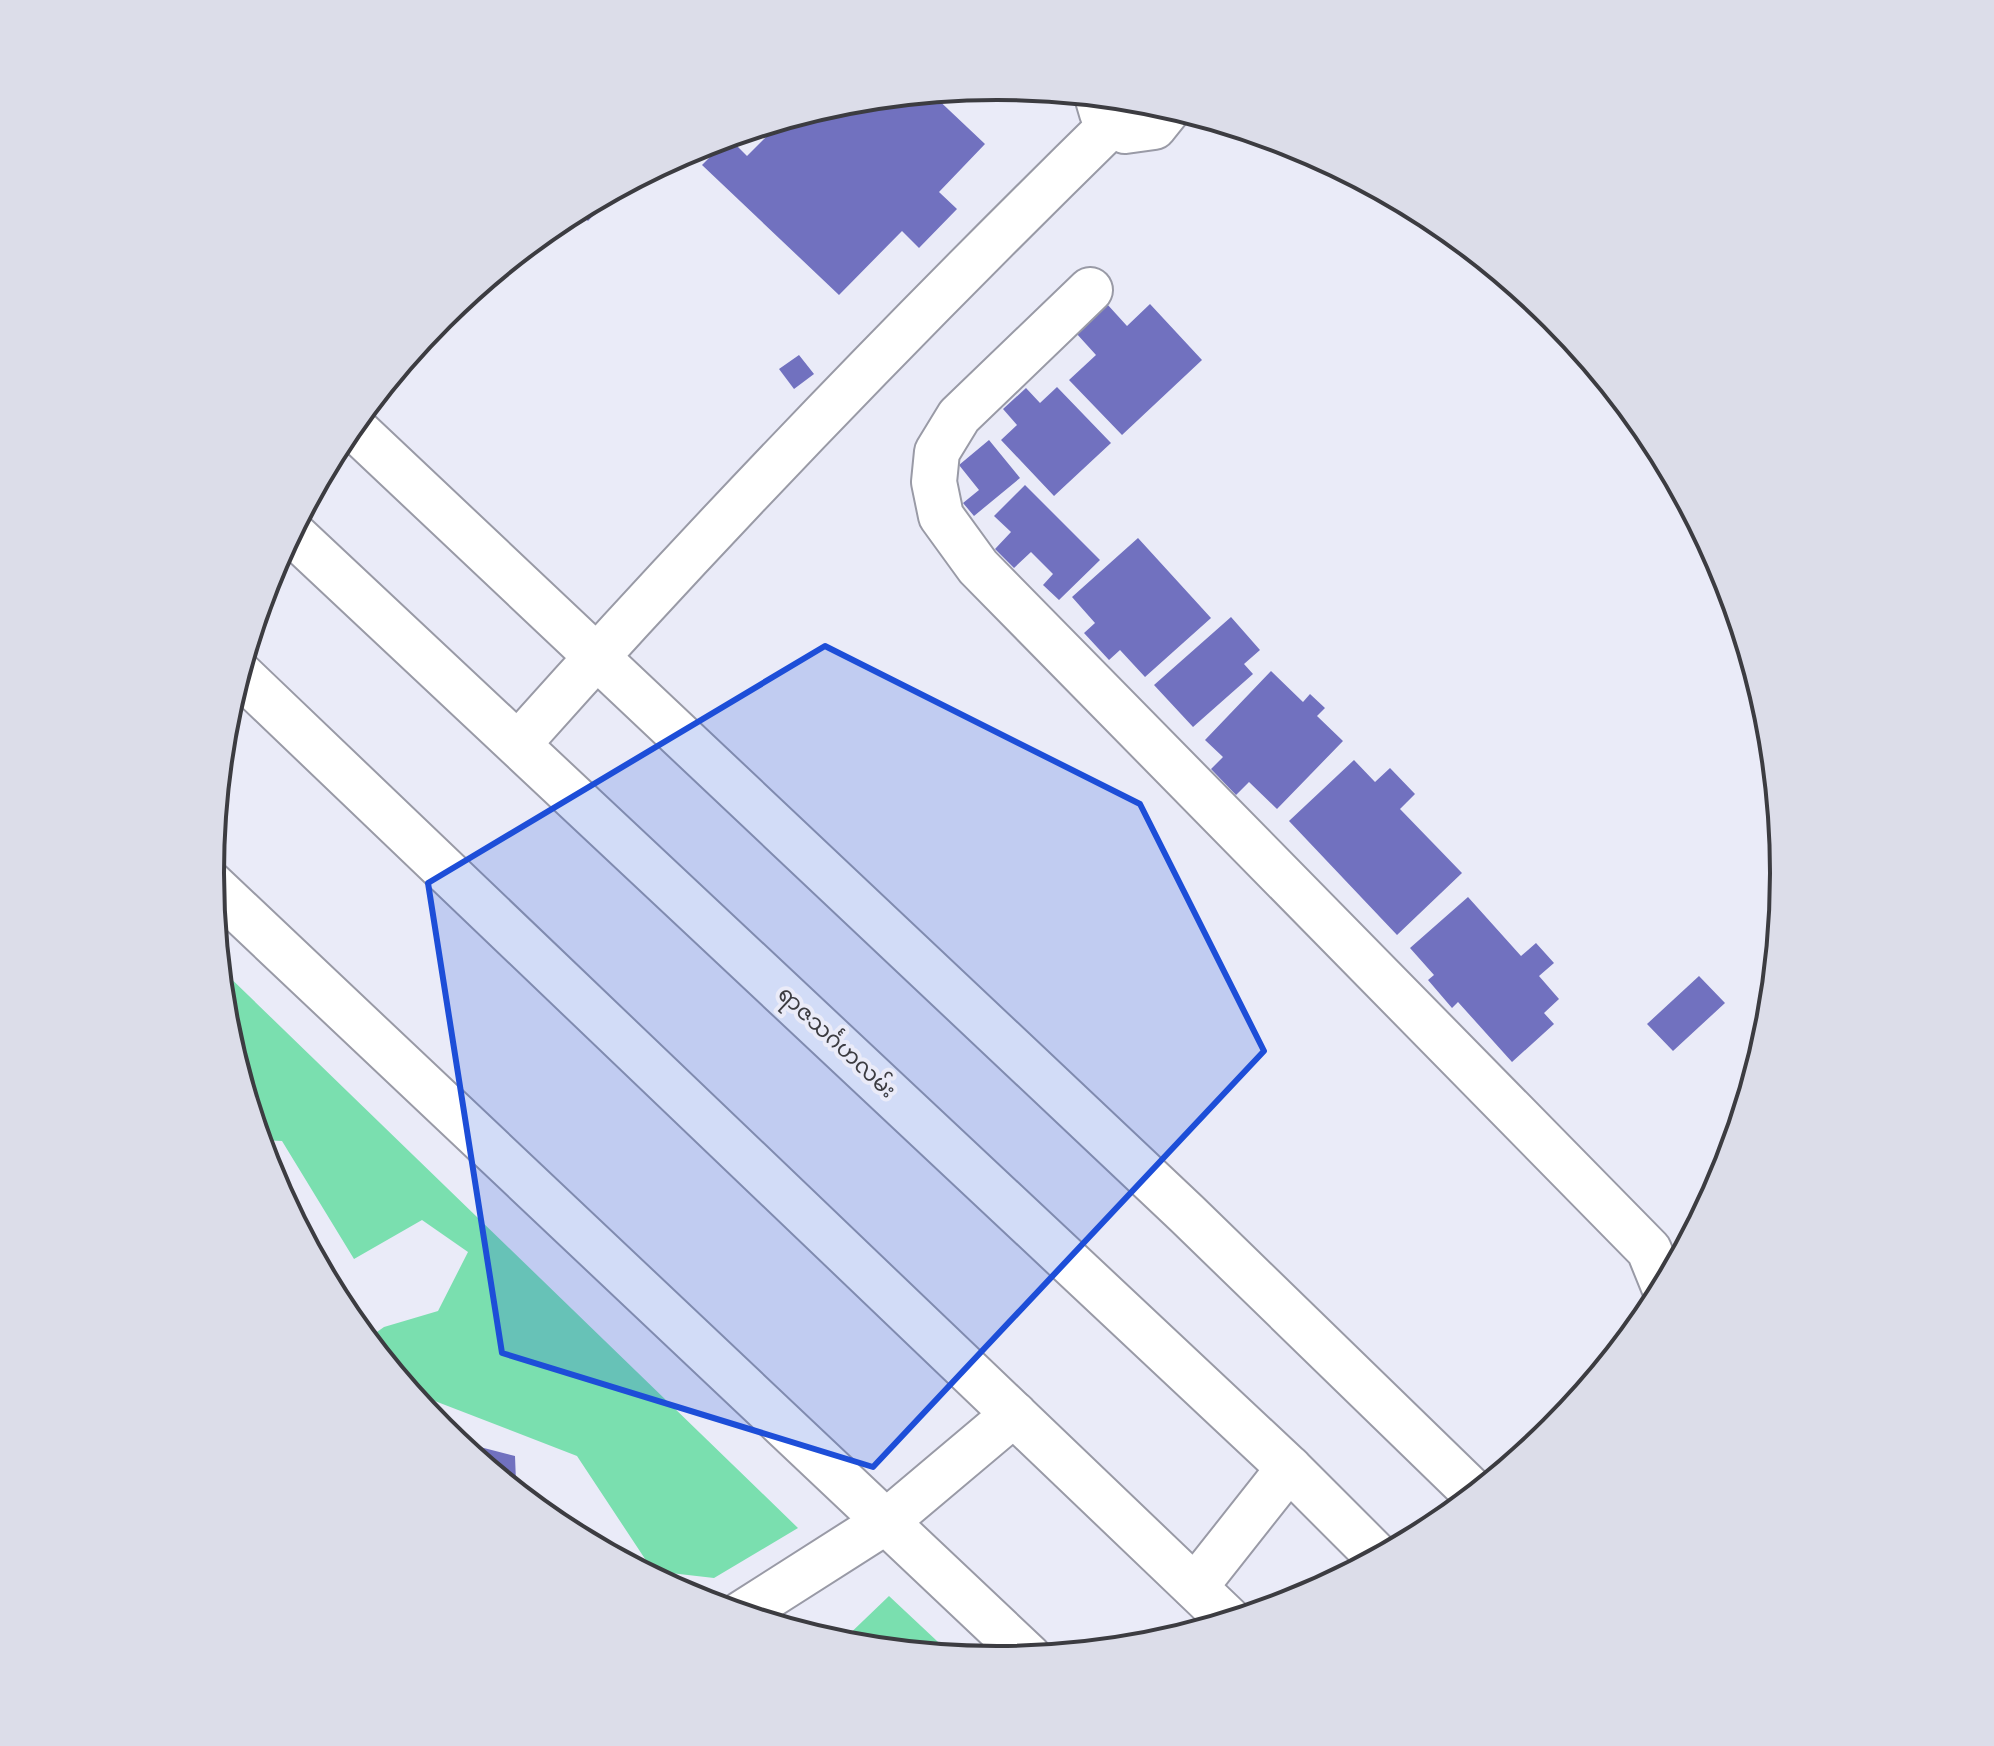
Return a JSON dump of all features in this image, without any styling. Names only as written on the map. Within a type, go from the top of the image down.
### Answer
[{"type":"main road","points":[[519,743],[595,658],[946,287],[1105,110],[1125,131],[1154,127],[1161,118]]},
{"type":"main road","points":[[1090,290],[959,416],[937,452],[934,482],[941,516],[978,567],[1649,1250],[1658,1273]]},
{"type":"main road","points":[[361,434],[1187,1214],[1467,1487]]},
{"type":"main road","name":"ရာဇသင်္ဂဟလမ်း","points":[[300,540],[1289,1468],[1370,1549]]},
{"type":"main road","points":[[248,682],[1221,1612]]},
{"type":"main road","points":[[225,897],[1017,1645]]},
{"type":"main road","points":[[753,1606],[887,1521],[1014,1414]]},
{"type":"main road","points":[[1195,1587],[1289,1468]]},
{"type":"highlighted area","points":[[825,646],[1140,804],[1264,1051],[873,1467],[502,1353],[428,883]]},
{"type":"shaded area","points":[[232,979],[798,1528],[714,1578],[670,1573],[647,1562],[577,1456],[431,1400],[376,1333],[384,1327],[438,1311],[468,1252],[422,1220],[354,1259],[282,1141],[272,1141],[250,1073]]},
{"type":"shaded area","points":[[889,1596],[940,1643],[896,1639],[852,1632]]},
{"type":"building","points":[[941,102],[985,144],[939,192],[957,209],[919,248],[902,231],[839,295],[702,165],[712,155],[737,146],[747,156],[768,135],[797,126],[846,115]]},
{"type":"building","points":[[1107,304],[1127,326],[1150,304],[1202,360],[1122,435],[1069,380],[1096,355],[1076,333]]},
{"type":"building","points":[[799,355],[814,374],[794,389],[779,369]]},
{"type":"building","points":[[1057,387],[1111,443],[1054,496],[1001,440],[1017,425],[1003,409],[1026,388],[1040,403]]},
{"type":"building","points":[[989,440],[1020,478],[974,516],[963,503],[979,490],[959,465]]},
{"type":"building","points":[[1025,485],[1100,560],[1059,600],[1043,585],[1053,574],[1031,552],[1014,568],[995,549],[1011,532],[994,516]]},
{"type":"building","points":[[1138,538],[1211,618],[1145,677],[1120,650],[1109,660],[1084,633],[1095,623],[1072,597]]},
{"type":"building","points":[[1231,617],[1260,650],[1244,664],[1253,674],[1193,727],[1154,685]]},
{"type":"building","points":[[1271,671],[1303,702],[1310,694],[1325,708],[1317,716],[1343,741],[1277,809],[1249,782],[1236,795],[1211,769],[1223,757],[1205,740]]},
{"type":"building","points":[[1354,760],[1375,782],[1390,768],[1415,794],[1400,809],[1462,873],[1397,935],[1289,821]]},
{"type":"building","points":[[1468,897],[1521,956],[1536,943],[1554,963],[1539,976],[1559,999],[1544,1013],[1554,1024],[1512,1062],[1458,1002],[1452,1008],[1428,980],[1434,975],[1410,948]]},
{"type":"building","points":[[1699,976],[1725,1003],[1673,1051],[1647,1024]]},
{"type":"building","points":[[479,1447],[515,1456],[516,1478]]}]
